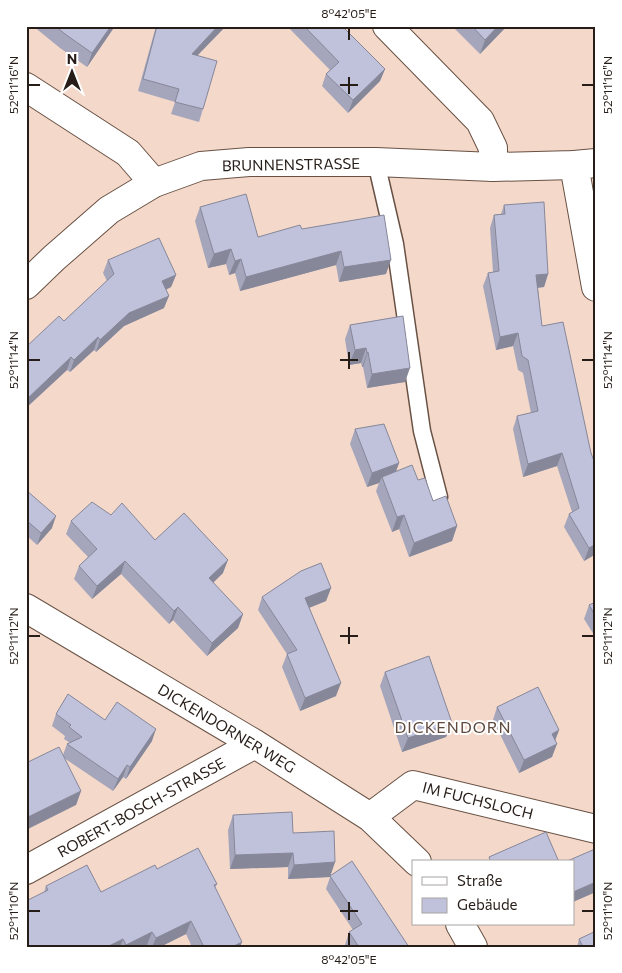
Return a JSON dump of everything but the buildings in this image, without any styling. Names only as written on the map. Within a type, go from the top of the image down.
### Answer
[{"type":"street","points":[[387,26],[480,121],[493,148],[493,167]]},
{"type":"street","points":[[26,87],[128,153],[154,183]]},
{"type":"street","name":"BRUNNENSTRASSE","points":[[26,285],[109,210],[154,183],[201,166],[249,162],[376,162],[493,167],[585,164]]},
{"type":"street","points":[[585,164],[596,287]]},
{"type":"street","name":"DICKENDORNER WEG","points":[[26,608],[255,744],[370,817],[415,860]]},
{"type":"street","name":"ROBERT-BOSCH-STRASSE","points":[[26,870],[255,744]]},
{"type":"street","name":"IM FUCHSLOCH","points":[[370,817],[413,785],[596,829]]},
{"type":"street","points":[[461,926],[474,947]]},
{"type":"lane","points":[[376,162],[395,244],[422,431],[439,497]]},
{"type":"district","name":"DICKENDORN","points":[[453,726]]}]
